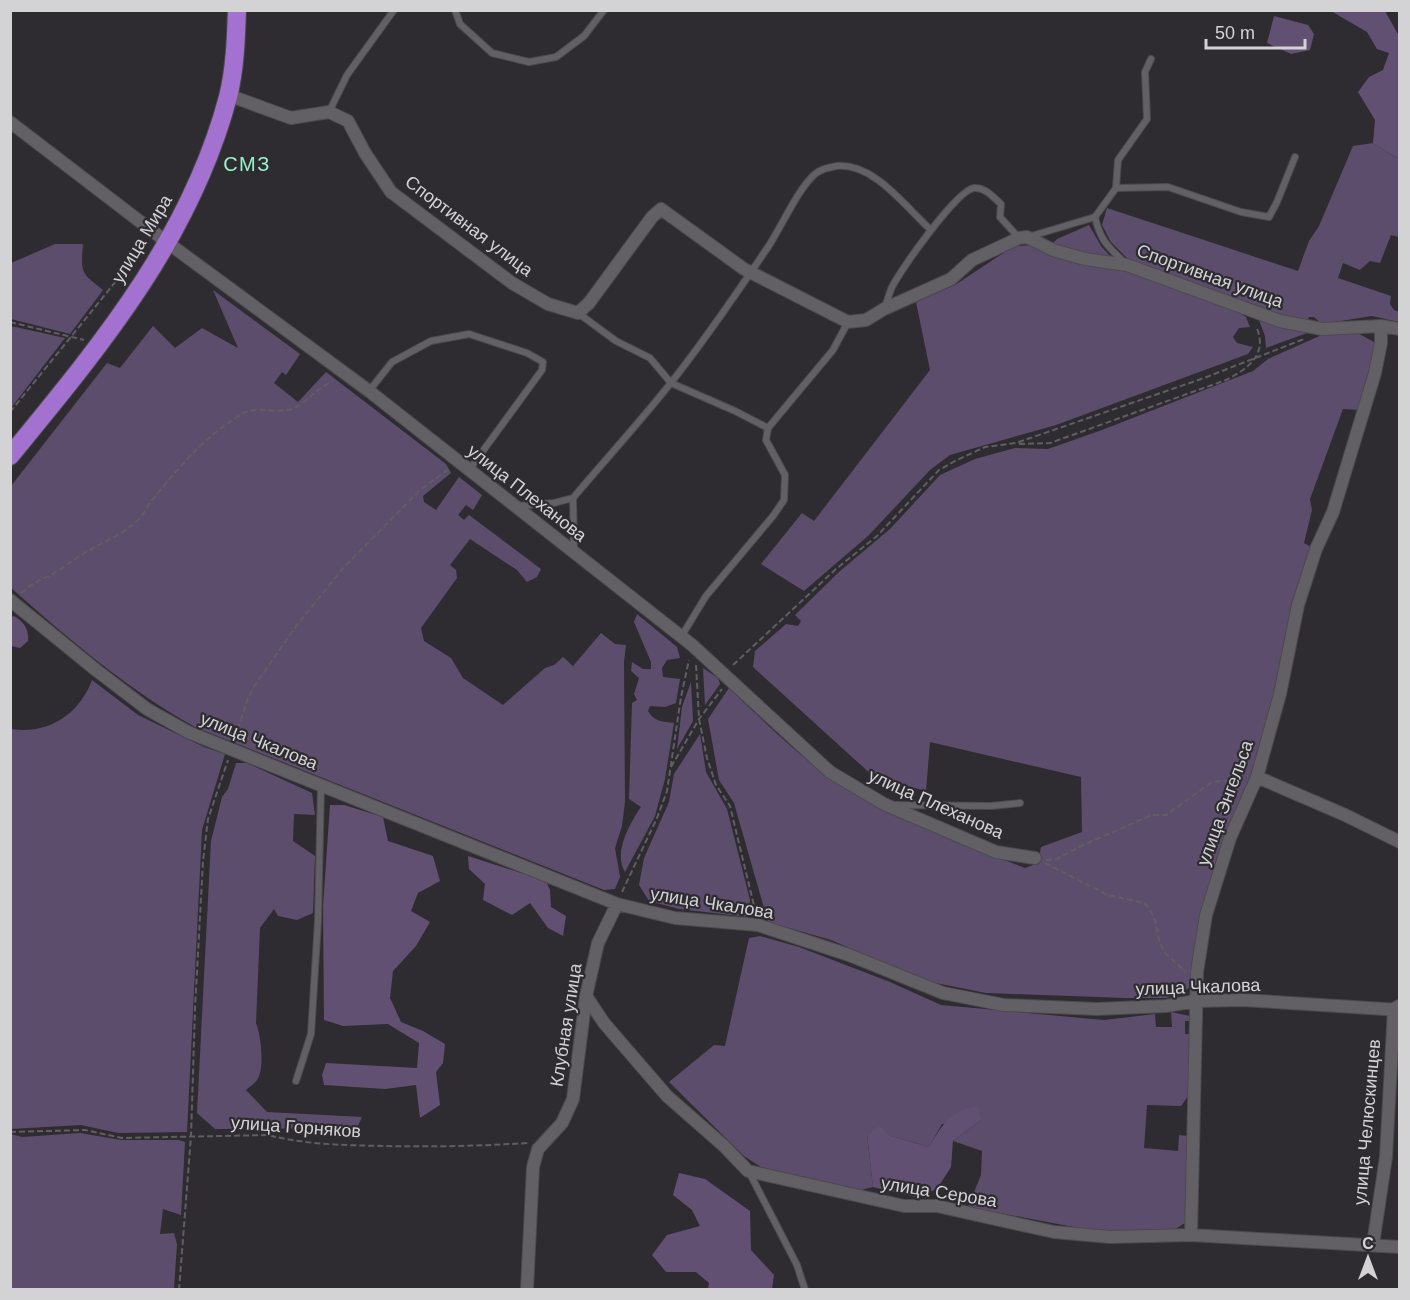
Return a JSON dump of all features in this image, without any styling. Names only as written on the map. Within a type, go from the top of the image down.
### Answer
[{"type":"highway","name":"улица Мира","points":[[10,456],[101,344],[161,238],[184,212],[207,161],[228,95],[234,60],[237,10]]},
{"type":"street","points":[[228,95],[291,118],[329,112]]},
{"type":"street","name":"Спортивная улица","points":[[329,112],[348,121],[365,153],[391,192],[512,283],[548,304],[578,313]]},
{"type":"street","name":"улица Плеханова","points":[[10,122],[161,238],[369,391],[692,645],[830,772],[884,804],[996,852],[1035,858]]},
{"type":"street","points":[[578,313],[589,303],[661,209],[706,243],[751,272],[848,322],[866,320],[884,309],[951,279],[972,260],[1023,237]]},
{"type":"street","name":"Спортивная улица","points":[[1023,237],[1053,250],[1085,259],[1127,265],[1280,321],[1322,329],[1381,326],[1400,329]]},
{"type":"street","name":"улица Энгельса","points":[[1191,1235],[1197,979],[1206,915],[1230,838],[1256,778],[1280,694],[1298,606],[1316,549],[1333,512],[1376,373],[1381,326]]},
{"type":"street","name":"улица Чкалова","points":[[14,597],[96,670],[147,709],[188,732],[617,904],[675,918],[758,925],[849,955],[943,993],[1004,1005],[1097,1009],[1166,1006],[1196,1001],[1243,1000],[1398,1008]]},
{"type":"street","points":[[1256,778],[1345,814],[1400,842]]},
{"type":"street","name":"Клубная улица","points":[[527,1289],[533,1167],[538,1149],[562,1123],[573,1100],[586,996],[598,943],[617,904]]},
{"type":"street","points":[[586,996],[604,1023],[667,1096],[724,1146],[748,1171]]},
{"type":"street","name":"улица Челюскинцев","points":[[1373,1244],[1386,1157],[1398,1008]]},
{"type":"street","name":"улица Серова","points":[[748,1171],[904,1206],[937,1206],[1054,1232],[1110,1237],[1191,1235],[1400,1247]]},
{"type":"lane","points":[[329,112],[347,75],[394,10]]},
{"type":"lane","points":[[455,10],[460,24],[492,53],[529,62],[556,57],[584,36],[604,10]]},
{"type":"lane","points":[[884,309],[892,287],[912,255],[967,190],[975,188],[988,192],[1001,204],[1000,218],[1023,237],[1095,217],[1116,188],[1118,160],[1147,119],[1145,72],[1151,59]]},
{"type":"lane","points":[[1116,188],[1168,187],[1241,212],[1269,217],[1295,157]]},
{"type":"lane","points":[[515,507],[554,503],[573,498],[671,383],[751,272],[804,188],[817,173],[834,166],[850,166],[876,179],[896,192],[910,211],[931,231]]},
{"type":"lane","points":[[1095,217],[1098,232],[1106,245],[1127,265]]},
{"type":"lane","points":[[578,313],[616,341],[650,358],[671,383],[768,428]]},
{"type":"lane","points":[[681,637],[706,596],[774,516],[784,500],[785,475],[766,440],[768,428],[833,350],[848,322]]},
{"type":"lane","points":[[369,391],[392,362],[431,341],[450,337],[470,334],[527,353],[543,362],[542,370],[464,466]]},
{"type":"lane","points":[[573,498],[574,553]]},
{"type":"lane","points":[[296,1081],[311,1034],[318,921],[321,786]]},
{"type":"lane","points":[[884,804],[991,806],[1020,803]]},
{"type":"lane","points":[[748,1171],[797,1265],[805,1290]]},
{"type":"path","points":[[10,412],[71,336],[161,238]]},
{"type":"path","points":[[670,770],[726,677],[836,569],[877,536],[939,470],[985,447],[1050,443],[1226,380],[1247,369],[1256,357],[1260,334],[1246,308]]},
{"type":"path","points":[[10,322],[101,344]]},
{"type":"path","points":[[1016,444],[1204,378],[1302,340],[1322,329]]},
{"type":"path","points":[[14,597],[128,529],[141,517],[151,501],[195,449],[244,413],[257,409],[280,411],[292,409],[302,404],[314,391],[328,383],[351,378]]},
{"type":"path","points":[[179,1290],[190,1136],[203,861],[208,819],[231,751],[252,692],[297,625],[344,567],[420,490],[464,466]]},
{"type":"path","points":[[692,645],[696,666],[699,719],[706,758],[716,785],[730,806],[758,925]]},
{"type":"path","points":[[617,904],[667,791],[692,645]]},
{"type":"path","points":[[1035,858],[1057,859],[1152,814],[1166,815],[1212,782],[1256,778]]},
{"type":"path","points":[[1035,858],[1073,875],[1108,895],[1144,903],[1155,920],[1164,952],[1197,979]]},
{"type":"path","name":"улица Горняков","points":[[10,1132],[85,1130],[122,1138],[268,1136],[321,1145],[406,1146],[545,1141]]},
{"type":"shaded area","points":[[1331,11],[1385,11],[1399,36],[1399,159],[1373,143],[1375,120],[1358,92],[1369,77],[1383,70],[1389,53],[1377,49],[1367,32]]},
{"type":"shaded area","points":[[1274,16],[1308,25],[1314,34],[1310,50],[1291,54],[1267,43]]},
{"type":"shaded area","points":[[1373,143],[1399,159],[1399,237],[1391,235],[1380,263],[1370,261],[1360,270],[1343,263],[1338,278],[1391,296],[1390,304],[1394,310],[1399,312],[1399,322],[1372,316],[1322,324],[1314,317],[1309,317],[1306,323],[1227,297],[1129,260],[1111,242],[1102,225],[1107,208],[1298,271],[1309,241],[1319,226],[1353,146]]},
{"type":"shaded area","points":[[1089,225],[1101,246],[1110,256],[1098,257],[1052,244],[1057,239]]},
{"type":"shaded area","points":[[55,244],[83,244],[82,267],[86,275],[103,290],[70,334],[11,319],[11,263]]},
{"type":"shaded area","points":[[1032,245],[1129,270],[1230,307],[1246,317],[1250,327],[1239,328],[1233,337],[1237,343],[1253,347],[1248,354],[1056,425],[950,455],[930,470],[868,536],[804,591],[761,564],[802,513],[814,521],[930,370],[916,302],[955,285],[1014,246]]},
{"type":"shaded area","points":[[213,290],[300,354],[286,375],[282,372],[274,383],[298,402],[326,372],[446,464],[451,473],[423,496],[424,502],[436,510],[459,477],[482,495],[473,510],[466,505],[458,515],[464,520],[469,515],[541,569],[537,577],[527,582],[517,570],[470,539],[450,565],[456,570],[457,578],[421,628],[424,641],[451,658],[463,678],[503,705],[545,668],[554,665],[563,657],[573,666],[601,633],[615,644],[626,645],[624,662],[625,802],[622,826],[615,848],[620,877],[615,889],[604,890],[195,727],[122,680],[11,588],[11,486],[107,363],[120,368],[153,326],[175,348],[202,328],[238,348]]},
{"type":"shaded area","points":[[1257,315],[1310,332],[1266,348],[1265,336]]},
{"type":"shaded area","points":[[10,326],[65,338],[11,408]]},
{"type":"shaded area","points":[[1354,331],[1374,342],[1375,351],[1361,410],[1343,409],[1310,499],[1312,510],[1304,543],[1311,547],[1274,698],[1252,773],[1204,905],[1189,988],[1167,998],[986,993],[926,981],[831,940],[768,922],[734,803],[719,780],[708,719],[729,688],[796,751],[841,784],[908,820],[1025,868],[1038,863],[1041,847],[1082,832],[1081,777],[930,742],[926,791],[874,777],[753,667],[755,651],[786,624],[798,626],[801,621],[795,615],[840,571],[890,529],[940,475],[975,459],[1015,448],[1048,449],[1253,371],[1268,359],[1324,334]]},
{"type":"shaded area","points":[[637,614],[677,647],[680,658],[667,660],[662,668],[663,677],[680,679],[676,703],[665,707],[650,706],[648,711],[656,719],[674,723],[665,779],[655,816],[625,872],[621,856],[624,838],[641,807],[629,799],[632,703],[637,700],[634,694],[639,678],[631,671],[632,662],[643,669],[651,669],[651,662],[634,622]]},
{"type":"shaded area","points":[[14,616],[23,623],[28,633],[28,641],[20,648],[11,646],[11,617]]},
{"type":"shaded area","points":[[703,668],[718,678],[720,684],[705,705]]},
{"type":"shaded area","points":[[92,680],[138,715],[204,747],[225,754],[202,830],[187,1132],[118,1133],[81,1125],[11,1129],[11,729],[37,729],[60,720],[79,703]]},
{"type":"shaded area","points":[[691,682],[693,721],[677,749],[682,707]]},
{"type":"shaded area","points":[[700,734],[706,772],[727,809],[750,900],[748,917],[679,909],[649,901],[639,885],[644,858],[669,802],[674,774]]},
{"type":"shaded area","points":[[236,763],[247,763],[312,793],[315,815],[294,814],[293,841],[315,856],[313,913],[297,920],[278,916],[274,909],[260,928],[256,1023],[262,1061],[257,1080],[246,1090],[267,1112],[362,1117],[357,1128],[215,1129],[197,1113],[211,841],[222,797],[228,789]]},
{"type":"shaded area","points":[[330,805],[344,805],[383,817],[388,841],[433,856],[440,881],[418,893],[411,911],[430,922],[416,946],[393,971],[390,998],[401,1022],[445,1044],[443,1063],[436,1072],[440,1105],[420,1118],[416,1085],[385,1089],[324,1085],[322,1075],[326,1063],[417,1068],[419,1043],[388,1024],[343,1026],[324,1020],[323,906]]},
{"type":"shaded area","points":[[468,856],[546,881],[550,890],[551,907],[566,916],[563,936],[548,928],[530,903],[512,915],[483,900],[485,884],[469,869]]},
{"type":"shaded area","points":[[760,936],[799,947],[890,982],[941,1005],[1104,1020],[1155,1014],[1156,1027],[1172,1027],[1171,1012],[1190,1016],[1191,1021],[1185,1021],[1185,1034],[1192,1034],[1191,1092],[1181,1106],[1147,1105],[1144,1148],[1178,1151],[1179,1135],[1188,1136],[1185,1223],[1172,1231],[1089,1230],[968,1207],[981,1175],[982,1151],[953,1141],[981,1120],[942,1124],[929,1147],[891,1136],[880,1127],[867,1134],[873,1187],[861,1190],[761,1167],[744,1156],[669,1082],[714,1045],[725,1046],[749,938]]},
{"type":"shaded area","points":[[978,1106],[981,1120],[953,1141],[951,1167],[937,1189],[916,1197],[873,1187],[867,1134],[880,1126],[891,1136],[929,1147],[948,1119],[960,1111]]},
{"type":"shaded area","points":[[80,1133],[121,1140],[179,1140],[185,1142],[181,1215],[163,1209],[160,1234],[174,1233],[177,1244],[174,1289],[11,1289],[11,1134],[22,1137]]},
{"type":"shaded area","points":[[679,1173],[705,1179],[750,1211],[751,1250],[774,1275],[772,1289],[708,1289],[709,1283],[696,1272],[666,1272],[652,1255],[667,1235],[700,1226],[692,1210],[673,1195]]},
{"type":"district","name":"СМЗ","points":[[247,164]]}]
